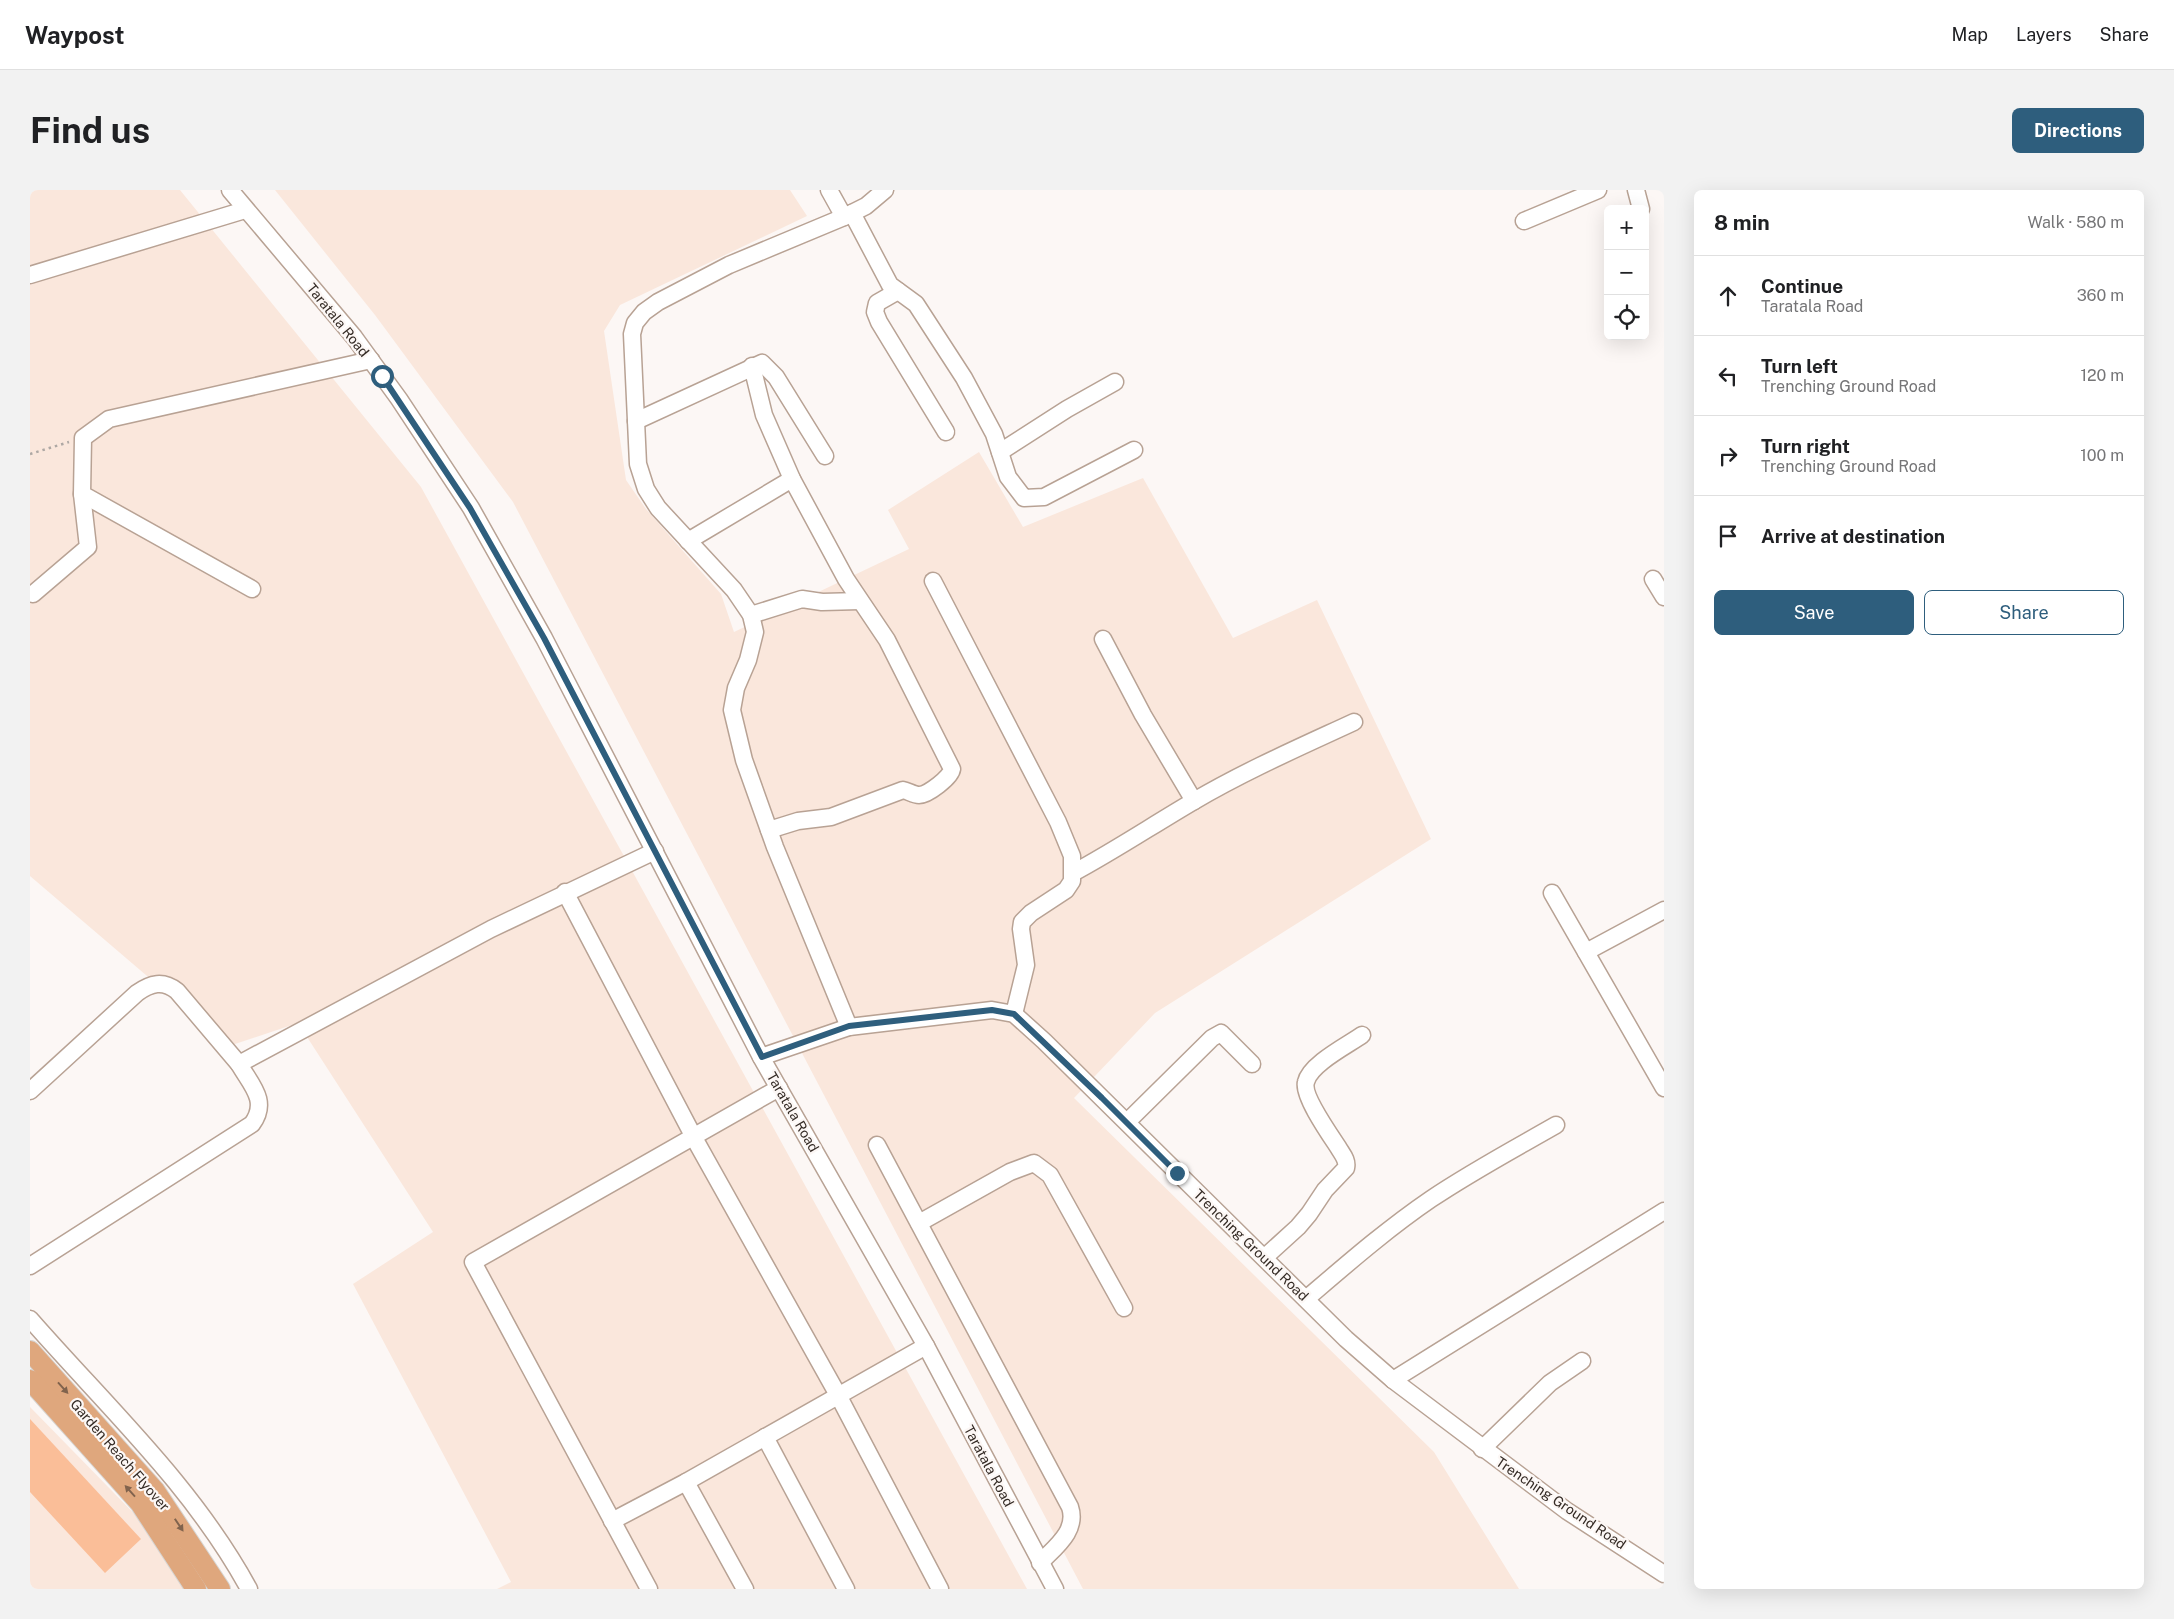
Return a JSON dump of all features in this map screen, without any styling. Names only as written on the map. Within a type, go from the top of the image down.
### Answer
[{"type":"main road","name":"Garden Reach Flyover","points":[[30,1351],[155,1491],[220,1589]]},
{"type":"main road","name":"Garden Reach Flyover","points":[[30,1380],[140,1503],[196,1589]]},
{"type":"street","name":"Taratala Road","points":[[230,190],[354,337],[399,399],[476,517],[544,638],[762,1057],[926,1346],[1055,1589]]},
{"type":"street","points":[[829,190],[848,215],[890,285],[916,304],[927,318],[964,378],[994,434],[1008,477],[1024,498],[1032,499],[1055,492],[1134,450]]},
{"type":"street","points":[[849,1026],[769,830],[744,760],[732,710],[736,688],[748,660],[755,632],[751,615],[734,590],[658,508],[646,489],[638,464],[632,334],[635,323],[644,312],[729,266],[866,206],[885,190]]},
{"type":"street","points":[[1524,221],[1598,190]]},
{"type":"street","points":[[1636,190],[1640,205]]},
{"type":"street","points":[[30,275],[245,210]]},
{"type":"street","points":[[898,291],[877,303],[875,312],[879,322],[946,432]]},
{"type":"street","points":[[33,594],[88,546],[82,494],[83,438],[109,419],[371,360]]},
{"type":"street","points":[[636,421],[762,363],[768,367],[825,456]]},
{"type":"street","points":[[752,366],[764,415],[792,480],[860,601],[887,640],[951,764],[951,773],[923,794],[918,795],[903,790],[831,817],[798,821],[769,830]]},
{"type":"street","points":[[1000,452],[1067,409],[1115,382]]},
{"type":"street","points":[[688,541],[792,480]]},
{"type":"street","points":[[82,494],[252,589]]},
{"type":"street","points":[[1653,579],[1664,597]]},
{"type":"street","points":[[762,1057],[849,1026],[992,1010],[1014,1014],[1026,965],[1021,929],[1022,922],[1031,913],[1066,890],[1073,873],[1072,856],[1058,822],[934,581]]},
{"type":"street","points":[[751,615],[802,599],[822,602],[860,601]]},
{"type":"street","points":[[1103,639],[1143,715],[1194,801]]},
{"type":"street","points":[[1073,873],[1113,852],[1194,801],[1288,752],[1354,722]]},
{"type":"street","points":[[239,1064],[565,892],[655,851]]},
{"type":"street","points":[[565,892],[693,1136],[838,1395],[940,1589]]},
{"type":"street","points":[[1552,893],[1664,1088]]},
{"type":"street","points":[[1586,952],[1664,910]]},
{"type":"street","points":[[30,1091],[137,993],[151,984],[170,986],[177,992],[239,1064],[260,1099],[259,1114],[252,1124],[30,1266]]},
{"type":"street","name":"Trenching Ground Road","points":[[1014,1014],[1265,1257],[1346,1339],[1393,1380],[1482,1449],[1567,1511],[1664,1574]]},
{"type":"street","points":[[1127,1122],[1205,1044],[1221,1033],[1252,1064]]},
{"type":"street","points":[[1265,1257],[1304,1221],[1325,1190],[1346,1168],[1345,1159],[1327,1132],[1305,1084],[1306,1079],[1322,1062],[1362,1035]]},
{"type":"street","points":[[649,1589],[473,1262],[779,1088]]},
{"type":"street","points":[[1306,1298],[1373,1242],[1430,1200],[1478,1169],[1556,1125]]},
{"type":"street","points":[[876,1145],[1074,1517],[1072,1526],[1040,1563]]},
{"type":"street","points":[[918,1223],[1010,1172],[1034,1163],[1041,1166],[1050,1176],[1124,1308]]},
{"type":"street","points":[[1393,1380],[1664,1211]]},
{"type":"street","points":[[30,1320],[161,1462],[206,1523],[249,1589]]},
{"type":"street","points":[[612,1521],[686,1482],[926,1346]]},
{"type":"street","points":[[1482,1449],[1550,1383],[1582,1362]]},
{"type":"street","points":[[765,1437],[846,1589]]},
{"type":"street","points":[[686,1482],[745,1589]]},
{"type":"path","points":[[30,454],[83,438]]},
{"type":"shaded area","points":[[30,190],[180,190],[421,487],[1027,1589],[497,1589],[511,1582],[353,1284],[433,1232],[298,1023],[229,1046],[30,876]]},
{"type":"shaded area","points":[[275,190],[790,190],[807,216],[620,305],[604,331],[626,480],[646,509],[721,594],[734,632],[909,549],[888,510],[979,452],[1023,527],[1143,478],[1233,638],[1317,600],[1431,839],[1155,1013],[1074,1098],[1434,1452],[1519,1589],[1083,1589],[513,502],[375,315]]},
{"type":"shaded area","points":[[30,1407],[156,1536],[185,1589],[30,1589]]},
{"type":"building","points":[[30,1419],[141,1539],[105,1573],[30,1492]]},
{"type":"route","points":[[382,376],[470,508],[544,638],[762,1057],[849,1026],[992,1010],[1014,1014],[1044,1041],[1177,1173]]}]
